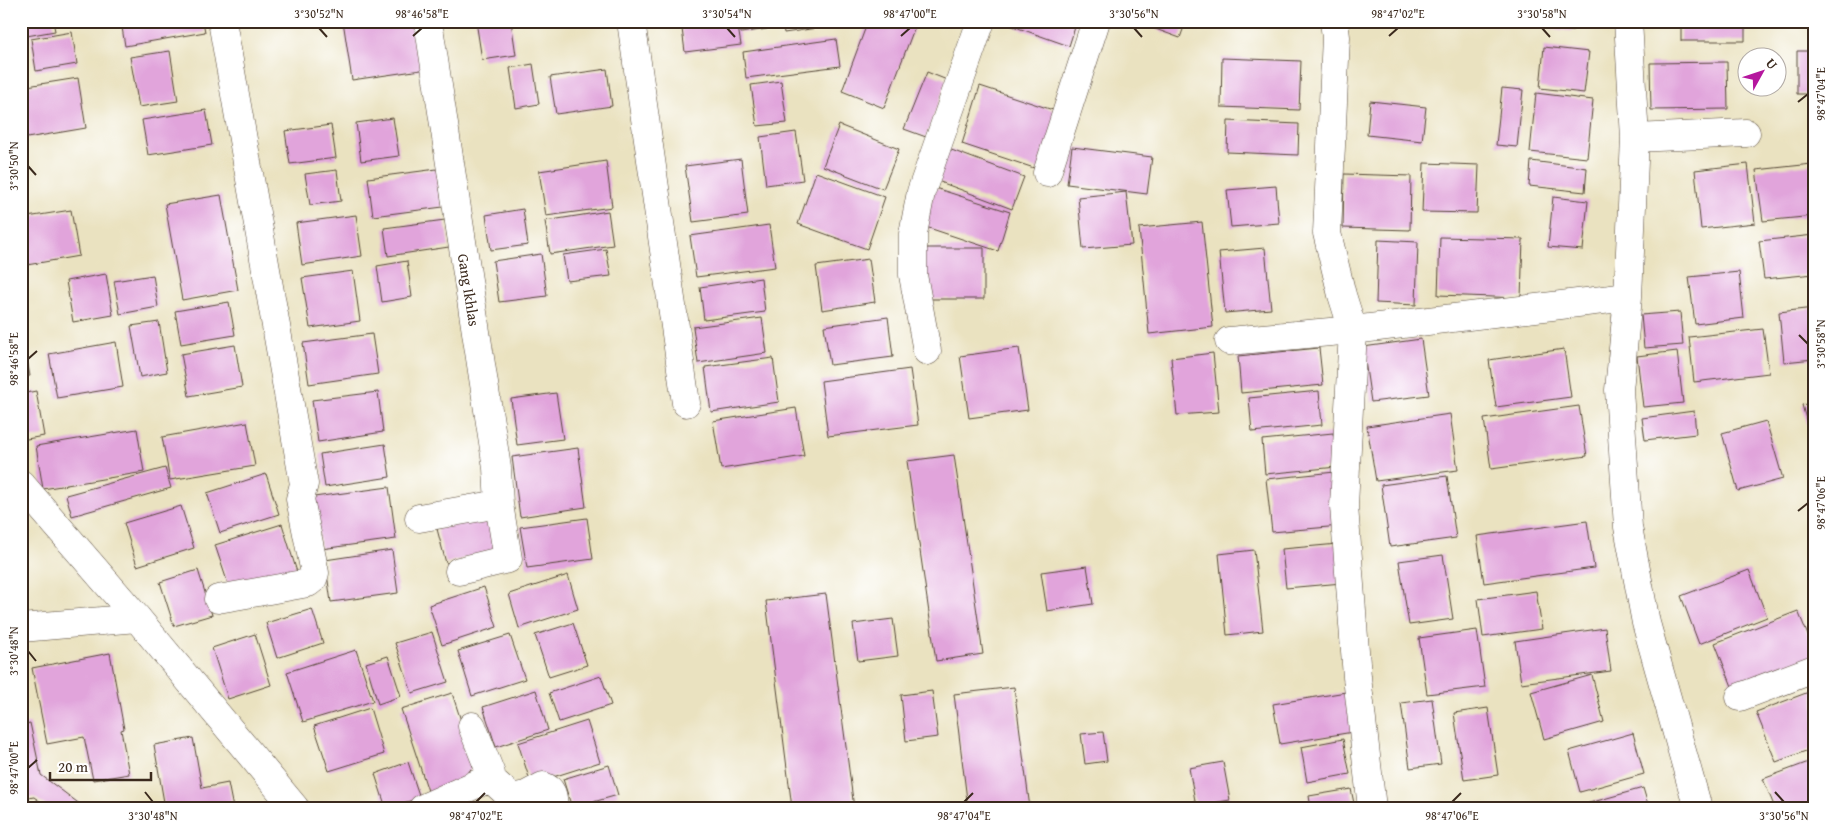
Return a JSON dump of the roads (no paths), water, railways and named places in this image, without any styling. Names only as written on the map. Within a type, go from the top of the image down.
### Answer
[{"type":"street","points":[[218,599],[308,583],[313,579],[315,573],[300,498],[304,484],[222,21]]},
{"type":"street","name":"Gang Ikhlas","points":[[428,21],[495,458],[499,504],[508,559],[459,571]]},
{"type":"street","points":[[631,21],[686,403]]},
{"type":"street","points":[[927,351],[913,274],[913,234],[922,192],[982,21]]},
{"type":"street","points":[[1047,173],[1096,21]]},
{"type":"street","points":[[1334,21],[1336,37],[1327,233],[1342,295],[1354,330],[1344,506],[1357,677],[1372,808]]},
{"type":"street","points":[[1628,21],[1635,138],[1628,297],[1619,390],[1628,527],[1646,623],[1698,808]]},
{"type":"street","points":[[1635,138],[1746,133]]},
{"type":"street","points":[[1229,341],[1354,330],[1628,297]]},
{"type":"street","points":[[21,484],[137,618],[295,808]]},
{"type":"street","points":[[419,518],[499,504]]},
{"type":"street","points":[[21,628],[137,618]]},
{"type":"street","points":[[1740,697],[1814,669]]},
{"type":"street","points":[[472,726],[492,774],[490,778]]},
{"type":"street","points":[[423,808],[490,778]]},
{"type":"street","points":[[490,778],[512,798],[526,795],[543,786],[549,788],[553,792],[554,808]]}]
